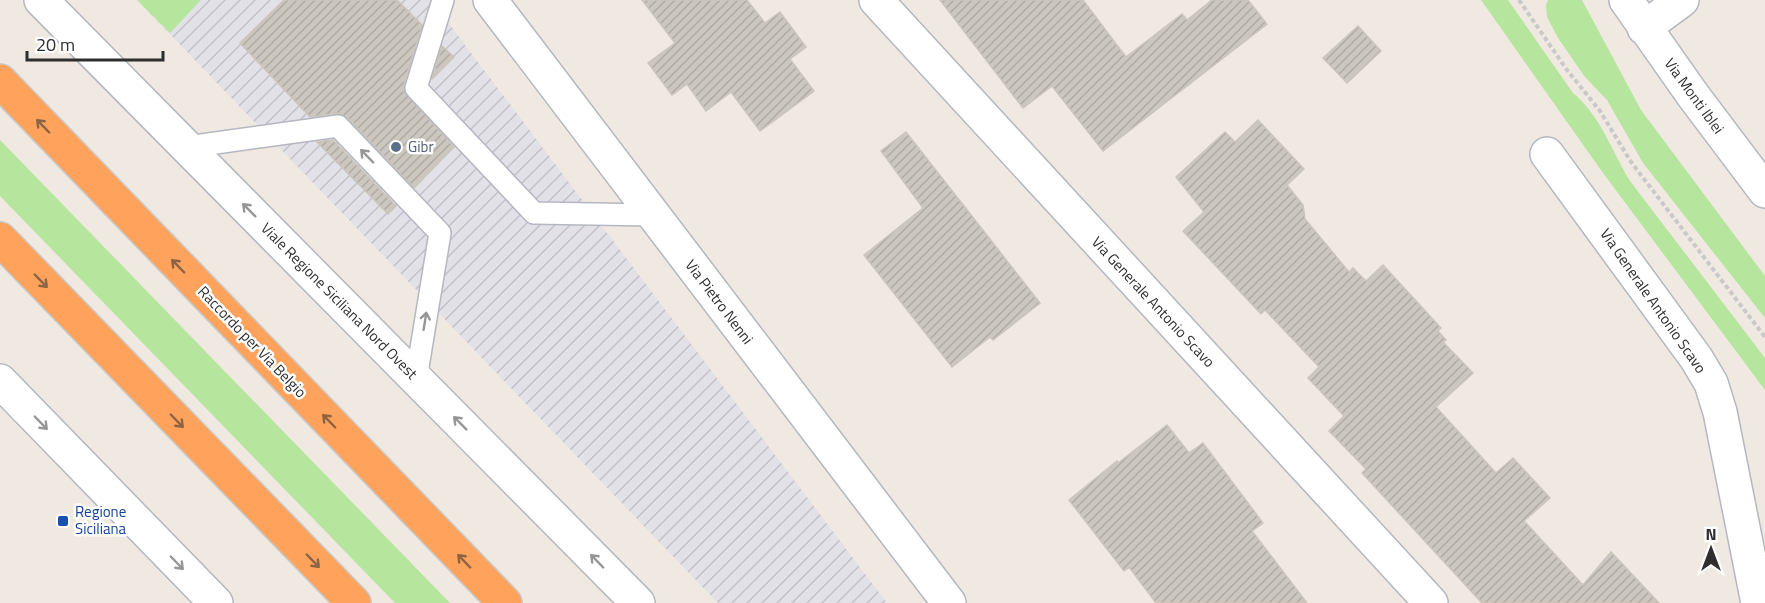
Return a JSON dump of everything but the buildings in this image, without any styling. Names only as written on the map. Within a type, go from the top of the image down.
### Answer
[{"type":"highway","name":"Raccordo per Via Belgio","points":[[0,81],[505,603]]},
{"type":"highway","points":[[0,239],[354,603]]},
{"type":"street","name":"Viale Regione Siciliana Nord Ovest","points":[[41,0],[638,603]]},
{"type":"street","name":"Via Pietro Nenni","points":[[490,0],[949,603]]},
{"type":"street","name":"Via Generale Antonio Scavo","points":[[876,0],[1431,603]]},
{"type":"street","name":"Via Monti Iblei","points":[[1626,0],[1692,94],[1765,190]]},
{"type":"street","points":[[1644,28],[1682,0]]},
{"type":"street","name":"Via Generale Antonio Scavo","points":[[1547,154],[1696,358],[1711,383],[1720,412],[1758,603]]},
{"type":"street","points":[[0,381],[216,603]]},
{"type":"lane","points":[[443,0],[416,88],[534,213],[653,215]]},
{"type":"lane","points":[[187,147],[338,126],[440,233],[416,379]]},
{"type":"path","points":[[1519,0],[1600,111],[1631,162],[1765,337]]},
{"type":"shaded area","points":[[137,0],[431,0],[887,603],[718,603]]},
{"type":"green space","points":[[137,0],[201,0],[170,33]]},
{"type":"green space","points":[[1481,0],[1508,0],[1573,93],[1591,112],[1630,181],[1765,358],[1765,390],[1603,173]]},
{"type":"green space","points":[[1548,0],[1582,0],[1641,110],[1765,276],[1765,318],[1643,163],[1607,100],[1585,77],[1558,38],[1547,17]]},
{"type":"green space","points":[[0,140],[450,603],[395,603],[0,196]]},
{"type":"place","name":"Gibr","points":[[396,147]]},
{"type":"place","name":"Regione Siciliana","points":[[63,521]]}]
